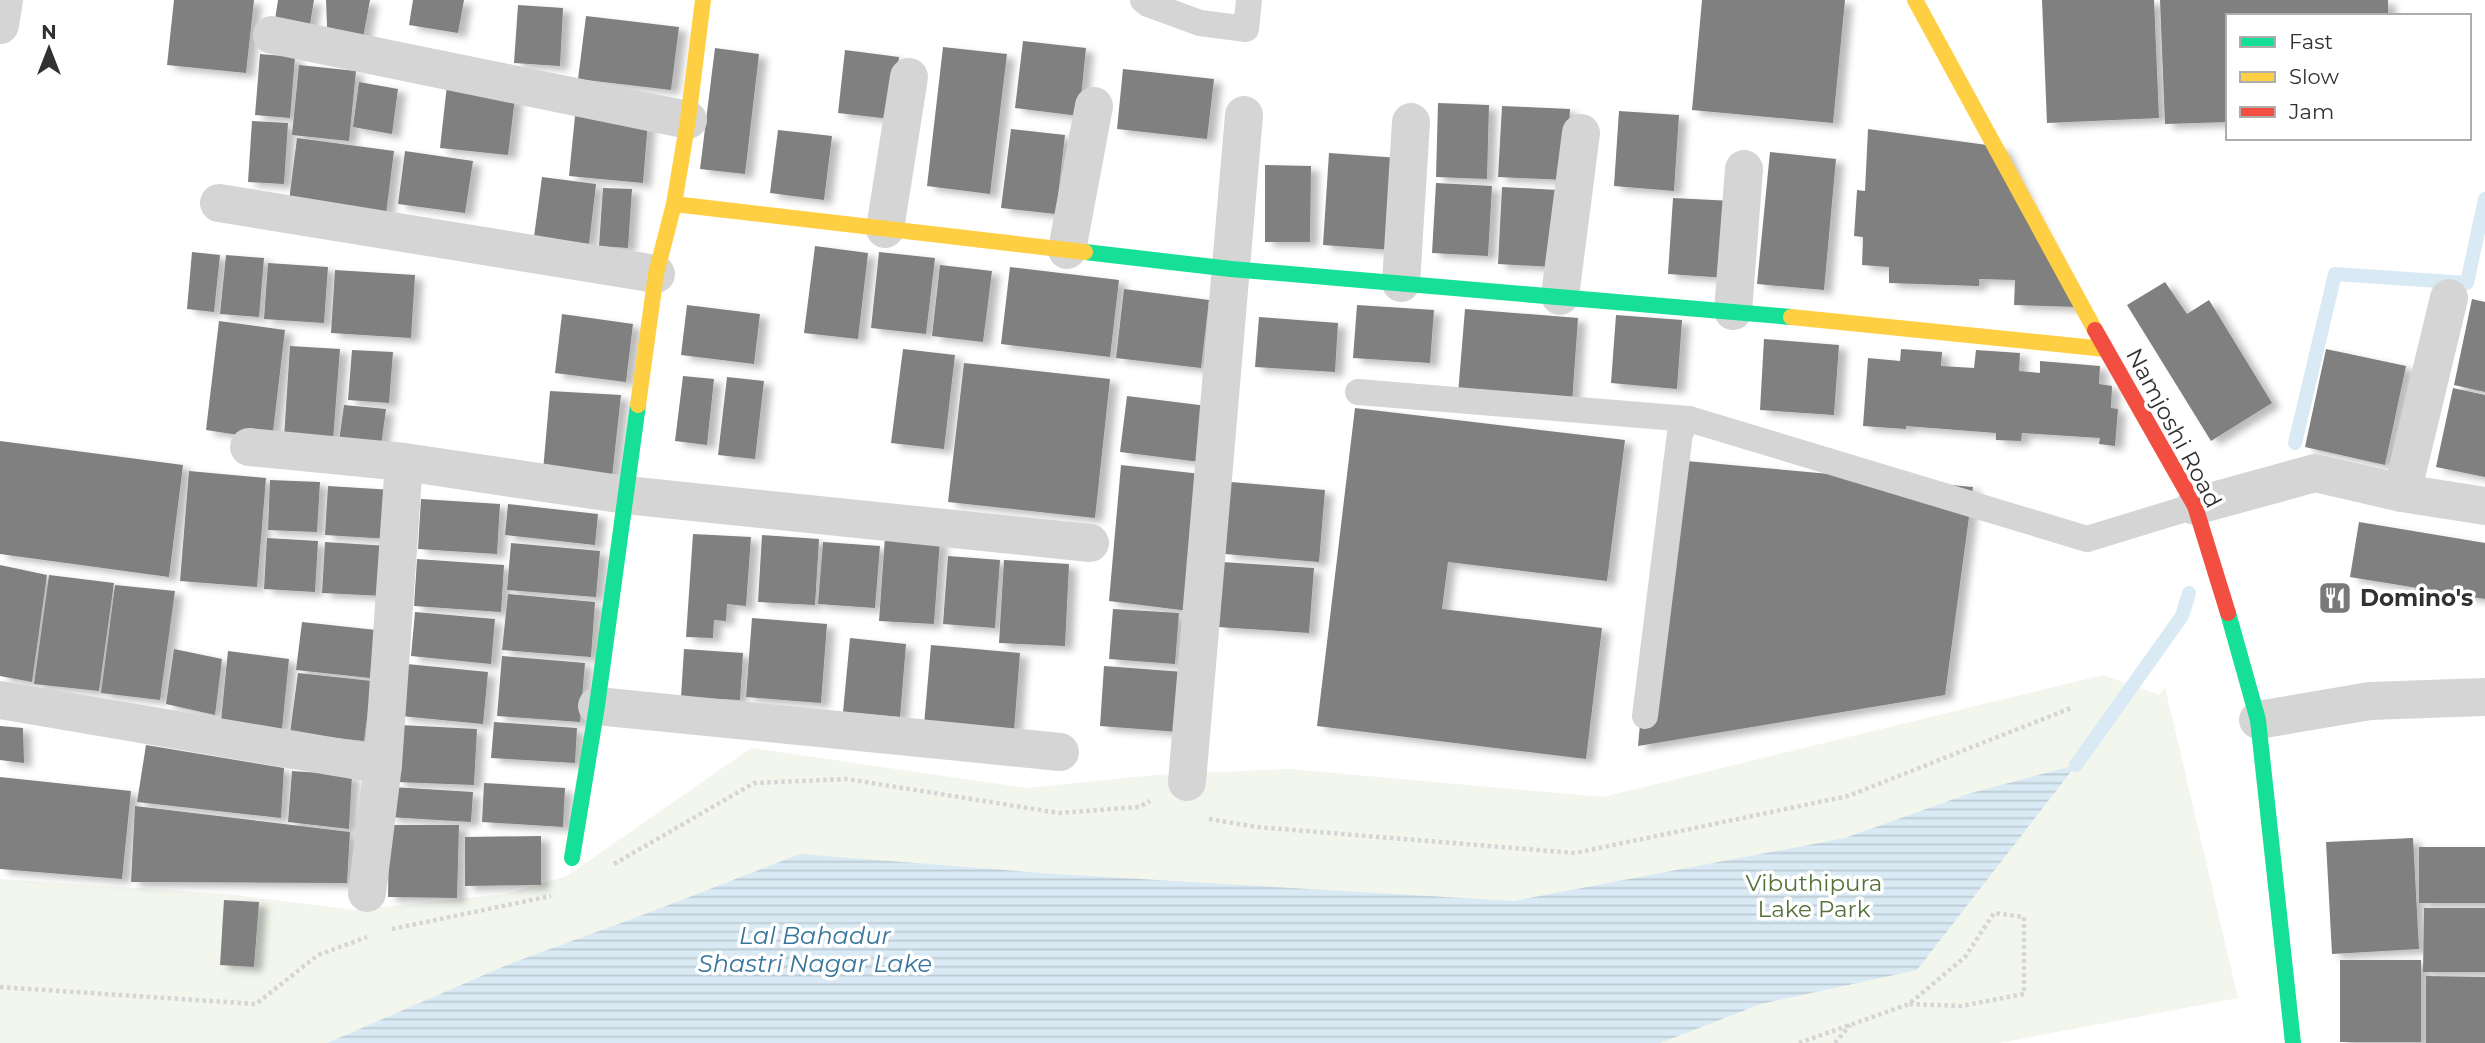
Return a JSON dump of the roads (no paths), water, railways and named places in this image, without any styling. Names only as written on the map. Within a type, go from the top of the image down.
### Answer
[{"type":"street","points":[[0,25],[5,0]]},
{"type":"street","points":[[572,858],[597,706],[656,274],[674,204],[704,0]]},
{"type":"street","name":"Namjoshi Road","points":[[1915,0],[2105,349],[2195,506],[2258,720],[2293,1043]]},
{"type":"street","points":[[272,35],[688,120]]},
{"type":"street","points":[[886,229],[909,77]]},
{"type":"street","points":[[1067,250],[1094,106]]},
{"type":"street","points":[[1187,782],[1244,115]]},
{"type":"street","points":[[1401,283],[1411,122]]},
{"type":"street","points":[[1560,296],[1581,133]]},
{"type":"street","points":[[1733,311],[1744,169]]},
{"type":"street","points":[[219,203],[656,274]]},
{"type":"street","points":[[674,204],[1231,269],[1733,311],[2105,349]]},
{"type":"street","points":[[2402,493],[2449,298]]},
{"type":"street","points":[[249,447],[404,462],[626,495],[1090,543]]},
{"type":"street","points":[[367,893],[383,765],[404,462]]},
{"type":"street","points":[[2195,506],[2315,473],[2402,493],[2485,506]]},
{"type":"street","points":[[2258,720],[2370,701],[2485,697]]},
{"type":"street","points":[[0,700],[383,765]]},
{"type":"street","points":[[597,706],[1060,752]]},
{"type":"lane","points":[[1143,0],[1200,23],[1246,29],[1249,0]]},
{"type":"lane","points":[[1358,392],[1689,419],[2087,539],[2195,506]]},
{"type":"lane","points":[[1645,716],[1680,433],[1689,419]]},
{"type":"water","name":"Lal Bahadur Shastri Nagar Lake","points":[[2076,765],[1917,970],[1761,1004],[1660,1043],[327,1043],[512,963],[800,854],[1055,874],[1514,901],[1845,838],[1968,794]]},
{"type":"waterway","points":[[2295,443],[2335,274],[2467,283],[2485,199]]},
{"type":"waterway","points":[[2076,765],[2182,616],[2189,593]]},
{"type":"place","name":"Domino's","points":[[2335,598]]},
{"type":"park label","name":"Vibuthipura Lake Park","points":[[1814,896]]}]
